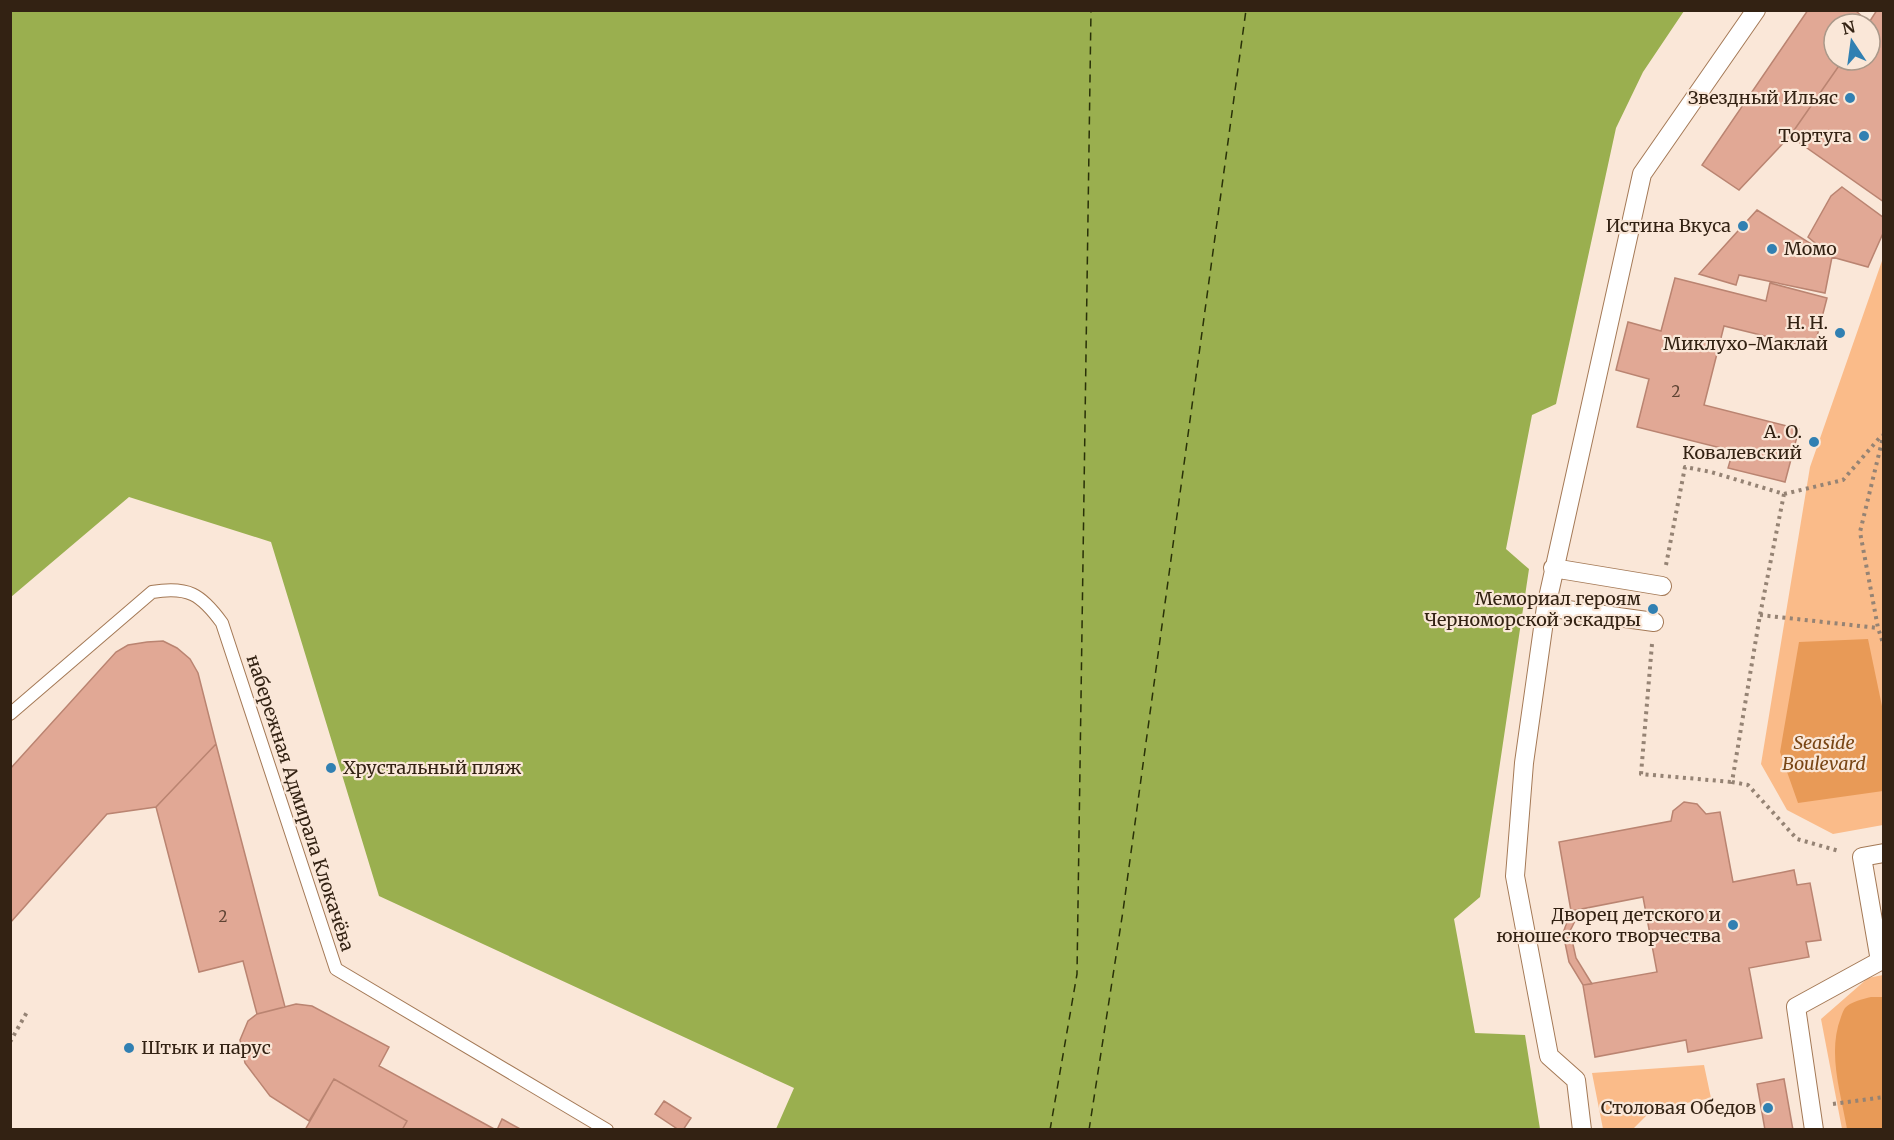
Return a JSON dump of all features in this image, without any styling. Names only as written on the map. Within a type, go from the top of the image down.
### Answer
[{"type":"street","points":[[1582,1130],[1576,1080],[1549,1056],[1515,876],[1524,763],[1546,607],[1642,174],[1756,10]]},
{"type":"street","points":[[1553,568],[1662,586]]},
{"type":"street","points":[[1546,607],[1654,622]]},
{"type":"street","points":[[1814,1130],[1796,1007],[1882,961],[1862,857],[1884,853]]},
{"type":"lane","name":"набережная Адмирала Клокачёва","points":[[10,714],[152,592],[171,589],[190,592],[209,605],[222,623],[336,969],[607,1130]]},
{"type":"path","points":[[1662,586],[1685,467],[1711,472],[1784,494],[1843,480],[1883,434]]},
{"type":"path","points":[[1883,434],[1860,532],[1878,628],[1884,646]]},
{"type":"path","points":[[1732,782],[1760,615],[1784,494]]},
{"type":"path","points":[[1760,615],[1878,628]]},
{"type":"path","points":[[1654,622],[1641,774],[1748,785],[1797,839],[1862,857]]},
{"type":"path","points":[[10,1042],[27,1012]]},
{"type":"path","points":[[1811,1107],[1884,1097]]},
{"type":"green space","name":"Seaside Boulevard","points":[[1883,258],[1883,825],[1833,834],[1787,810],[1761,764],[1810,467]]},
{"type":"green space","points":[[1868,639],[1883,711],[1883,791],[1798,803],[1780,752],[1799,642]]},
{"type":"green space","points":[[1883,975],[1883,1129],[1842,1129],[1821,1019],[1868,978]]},
{"type":"green space","points":[[1871,997],[1883,997],[1883,1129],[1847,1129],[1836,1073],[1837,1031],[1847,1006]]},
{"type":"green space","points":[[1704,1065],[1711,1098],[1652,1110],[1633,1129],[1603,1129],[1592,1073]]},
{"type":"shaded area","points":[[11,10],[1684,11],[1643,72],[1616,128],[1556,404],[1532,415],[1506,549],[1529,569],[1480,897],[1454,919],[1475,1033],[1525,1035],[1540,1129],[776,1129],[794,1088],[379,896],[271,542],[129,497],[11,597]]},
{"type":"building","points":[[1808,10],[1855,10],[1857,12],[1822,12],[1822,72],[1835,72],[1790,136],[1739,190],[1702,165]]},
{"type":"building","name":"Звездный Ильяс","points":[[1884,10],[1884,202],[1790,136],[1835,72],[1882,72],[1882,12],[1876,12]]},
{"type":"building","points":[[1842,187],[1884,218],[1884,231],[1868,267],[1832,257],[1808,237],[1831,196]]},
{"type":"building","points":[[1757,210],[1832,257],[1825,293],[1739,275],[1736,285],[1699,274]]},
{"type":"building","points":[[1675,278],[1766,301],[1770,283],[1827,298],[1814,348],[1724,326],[1704,405],[1799,429],[1785,482],[1728,468],[1733,451],[1637,427],[1649,379],[1616,370],[1628,322],[1661,331]]},
{"type":"building","points":[[163,641],[177,648],[190,659],[198,673],[216,744],[156,807],[107,814],[10,923],[10,769],[116,652],[128,645]]},
{"type":"building","points":[[216,744],[285,1007],[257,1014],[243,961],[199,972],[156,807]]},
{"type":"building","name":"Дворец детского и юношеского творчества","points":[[1684,802],[1697,804],[1706,814],[1720,812],[1733,882],[1794,870],[1797,885],[1810,883],[1821,940],[1806,942],[1809,957],[1749,968],[1762,1038],[1688,1052],[1686,1040],[1595,1057],[1583,985],[1657,972],[1643,897],[1571,911],[1559,842],[1671,821],[1673,811]]},
{"type":"building","points":[[1581,909],[1570,931],[1576,958],[1592,984],[1583,985],[1569,962],[1563,933],[1571,911]]},
{"type":"building","points":[[296,1004],[312,1006],[389,1047],[379,1066],[496,1130],[402,1130],[407,1121],[334,1079],[309,1121],[270,1096],[245,1063],[240,1040],[248,1021],[257,1014]]},
{"type":"building","points":[[334,1079],[407,1121],[402,1130],[305,1130]]},
{"type":"building","points":[[1784,1079],[1793,1130],[1765,1130],[1757,1084]]},
{"type":"building","points":[[664,1101],[691,1118],[683,1130],[679,1130],[655,1114]]},
{"type":"building","points":[[502,1119],[522,1130],[497,1130]]},
{"type":"ferry route","points":[[1050,1130],[1077,974],[1091,10]]},
{"type":"ferry route","points":[[1089,1130],[1123,911],[1246,10]]},
{"type":"place","name":"Звездный Ильяс","points":[[1850,98]]},
{"type":"place","name":"Тортуга","points":[[1864,136]]},
{"type":"place","name":"Истина Вкуса","points":[[1743,226]]},
{"type":"place","name":"Момо","points":[[1772,249]]},
{"type":"place","name":"Н. Н. Миклухо-Маклай","points":[[1840,333]]},
{"type":"place","name":"А. О. Ковалевский","points":[[1814,442]]},
{"type":"place","name":"Мемориал героям Черноморской эскадры","points":[[1653,609]]},
{"type":"place","name":"Хрустальный пляж","points":[[331,768]]},
{"type":"place","name":"Дворец детского и юношеского творчества","points":[[1733,925]]},
{"type":"place","name":"Штык и парус","points":[[129,1048]]},
{"type":"place","name":"Столовая Обедов","points":[[1768,1108]]}]
